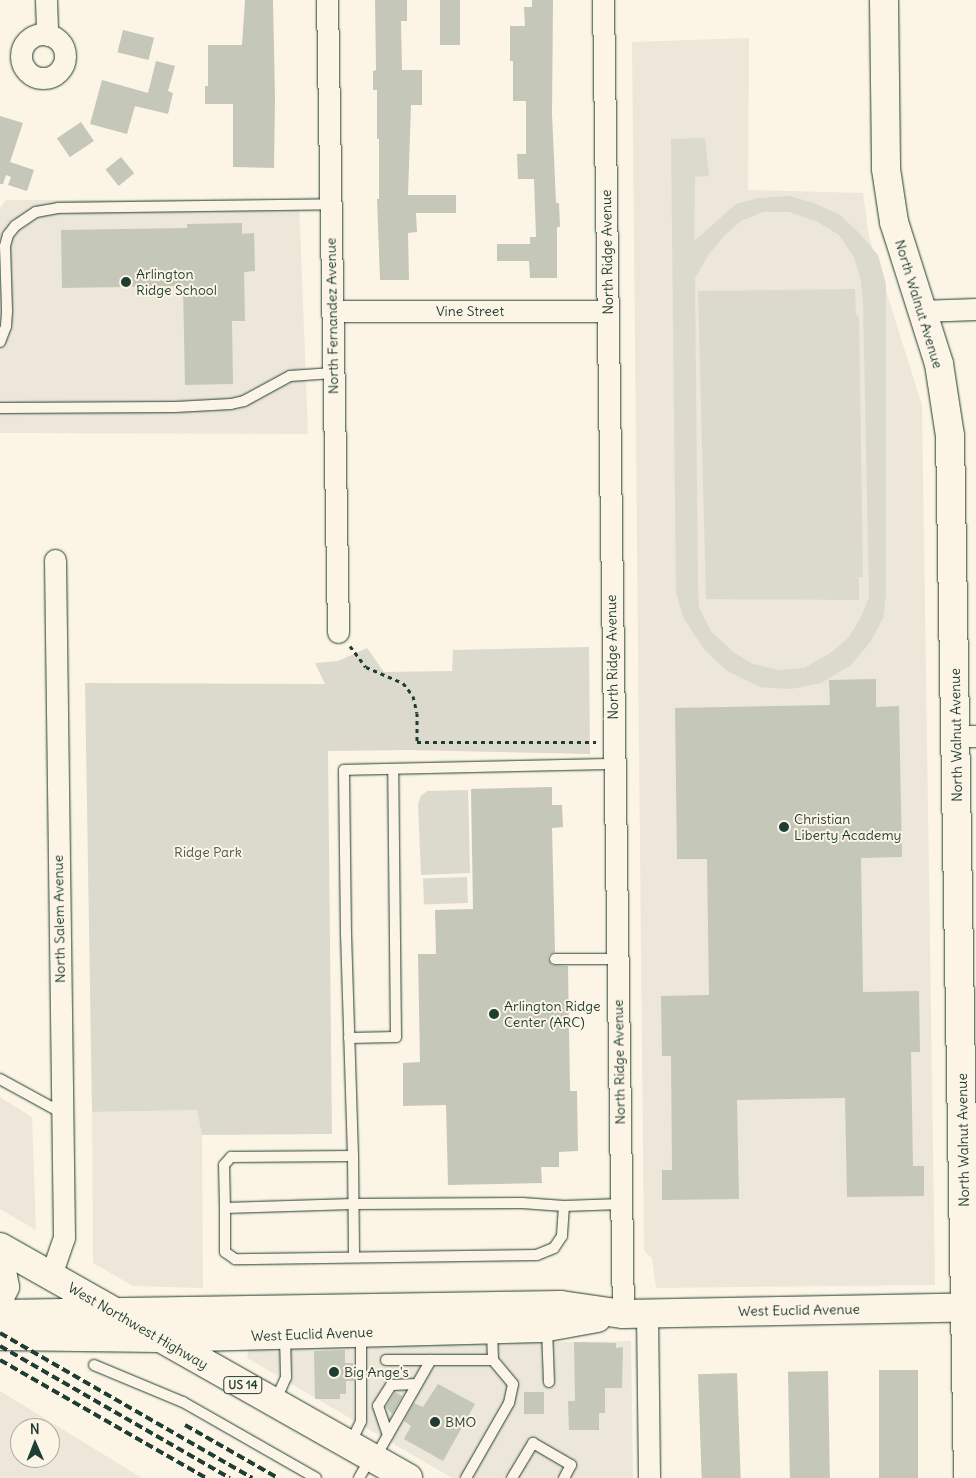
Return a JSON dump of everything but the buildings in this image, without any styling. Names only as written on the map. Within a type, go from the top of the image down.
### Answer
[{"type":"street","points":[[46,0],[47,35]]},
{"type":"street","name":"North Fernandez Avenue","points":[[327,0],[338,632]]},
{"type":"street","name":"North Ridge Avenue","points":[[603,0],[608,311],[605,764],[617,959],[621,1204],[635,1313],[649,1478]]},
{"type":"street","name":"North Walnut Avenue","points":[[884,0],[886,168],[894,222],[939,364],[950,436],[966,736],[969,1026],[965,1063],[970,1227],[968,1478]]},
{"type":"street","points":[[921,311],[976,309]]},
{"type":"street","name":"Vine Street","points":[[332,311],[608,311]]},
{"type":"street","name":"North Salem Avenue","points":[[51,1275],[64,1238],[55,560]]},
{"type":"street","name":"West Northwest Highway","points":[[0,1247],[274,1402],[363,1460],[408,1478]]},
{"type":"street","points":[[0,1259],[5,1287],[0,1297]]},
{"type":"street","name":"West Euclid Avenue","points":[[0,1314],[561,1305],[635,1313],[970,1307]]},
{"type":"street","name":"West Euclid Avenue","points":[[0,1336],[159,1338],[492,1329],[547,1327],[635,1313]]},
{"type":"lane","points":[[0,342],[6,326],[5,246],[8,235],[15,226],[36,212],[58,208],[330,204]]},
{"type":"lane","points":[[0,408],[175,407],[231,404],[244,401],[290,376],[334,373]]},
{"type":"lane","points":[[354,1257],[344,770],[605,764]]},
{"type":"lane","points":[[349,1038],[396,1037],[393,770]]},
{"type":"lane","points":[[555,959],[617,959]]},
{"type":"lane","points":[[0,1079],[62,1113]]},
{"type":"lane","points":[[353,1156],[231,1157],[224,1165],[225,1252],[234,1259],[537,1255],[554,1248],[562,1236],[564,1206]]},
{"type":"lane","points":[[225,1208],[352,1204],[522,1203],[564,1206],[621,1204]]},
{"type":"lane","points":[[547,1327],[549,1382]]},
{"type":"lane","points":[[466,1478],[510,1403],[514,1384],[493,1360],[492,1329]]},
{"type":"lane","points":[[361,1332],[363,1460]]},
{"type":"lane","points":[[274,1402],[286,1377],[285,1334]]},
{"type":"lane","points":[[386,1360],[493,1360]]},
{"type":"lane","points":[[363,1460],[388,1435],[431,1360]]},
{"type":"lane","points":[[94,1365],[183,1402],[316,1478]]},
{"type":"lane","points":[[388,1435],[378,1406],[391,1385],[418,1384]]},
{"type":"lane","points":[[512,1478],[533,1443],[571,1465],[564,1478]]},
{"type":"path","points":[[338,632],[366,667],[403,683],[408,689],[413,696],[417,713],[417,742],[596,742],[605,764]]},
{"type":"shaded area","name":"Christian Liberty Academy","points":[[749,38],[748,190],[863,193],[869,237],[922,405],[935,1285],[656,1288],[652,1259],[644,1250],[632,42]]},
{"type":"shaded area","points":[[6,200],[299,200],[308,434],[0,433],[0,208]]},
{"type":"shaded area","points":[[0,1097],[32,1117],[36,1230],[0,1209]]},
{"type":"shaded area","points":[[197,1110],[202,1135],[203,1288],[133,1286],[93,1263],[92,1112]]},
{"type":"shaded area","points":[[631,1341],[633,1478],[452,1478],[247,1358],[249,1348]]},
{"type":"shaded area","points":[[0,1391],[44,1418],[10,1418],[10,1468],[60,1468],[60,1428],[142,1478],[0,1478]]},
{"type":"green space","points":[[705,138],[709,176],[695,177],[694,241],[736,204],[759,198],[789,196],[814,203],[840,215],[878,255],[886,284],[886,595],[883,618],[871,641],[851,665],[821,683],[791,689],[760,687],[727,671],[704,649],[684,619],[676,593],[671,139]],"holes":[[[763,212],[789,212],[816,221],[839,235],[854,257],[861,281],[869,597],[861,617],[849,637],[832,652],[804,668],[779,670],[753,664],[733,652],[711,631],[699,607],[695,278],[709,254],[724,236],[741,221]]]},
{"type":"green space","points":[[855,289],[856,315],[859,316],[863,577],[859,577],[859,600],[706,599],[698,291]]},
{"type":"green space","name":"Ridge Park","points":[[589,647],[590,754],[409,750],[328,751],[332,1134],[202,1135],[197,1110],[92,1112],[85,683],[325,684],[315,663],[338,661],[367,648],[384,672],[452,671],[453,650]]},
{"type":"green space","points":[[468,790],[470,873],[421,875],[418,804],[421,796],[427,791]]},
{"type":"green space","points":[[467,877],[468,903],[424,905],[423,879]]},
{"type":"railway","points":[[0,1333],[252,1478]]},
{"type":"railway","points":[[0,1346],[230,1478]]},
{"type":"railway","points":[[0,1360],[206,1478]]},
{"type":"railway","points":[[185,1425],[278,1478]]},
{"type":"place","name":"Arlington Ridge School","points":[[126,282]]},
{"type":"place","name":"Christian Liberty Academy","points":[[784,827]]},
{"type":"place","name":"Arlington Ridge Center (ARC)","points":[[494,1014]]},
{"type":"place","name":"Big Ange's","points":[[334,1372]]},
{"type":"place","name":"BMO","points":[[435,1422]]}]
